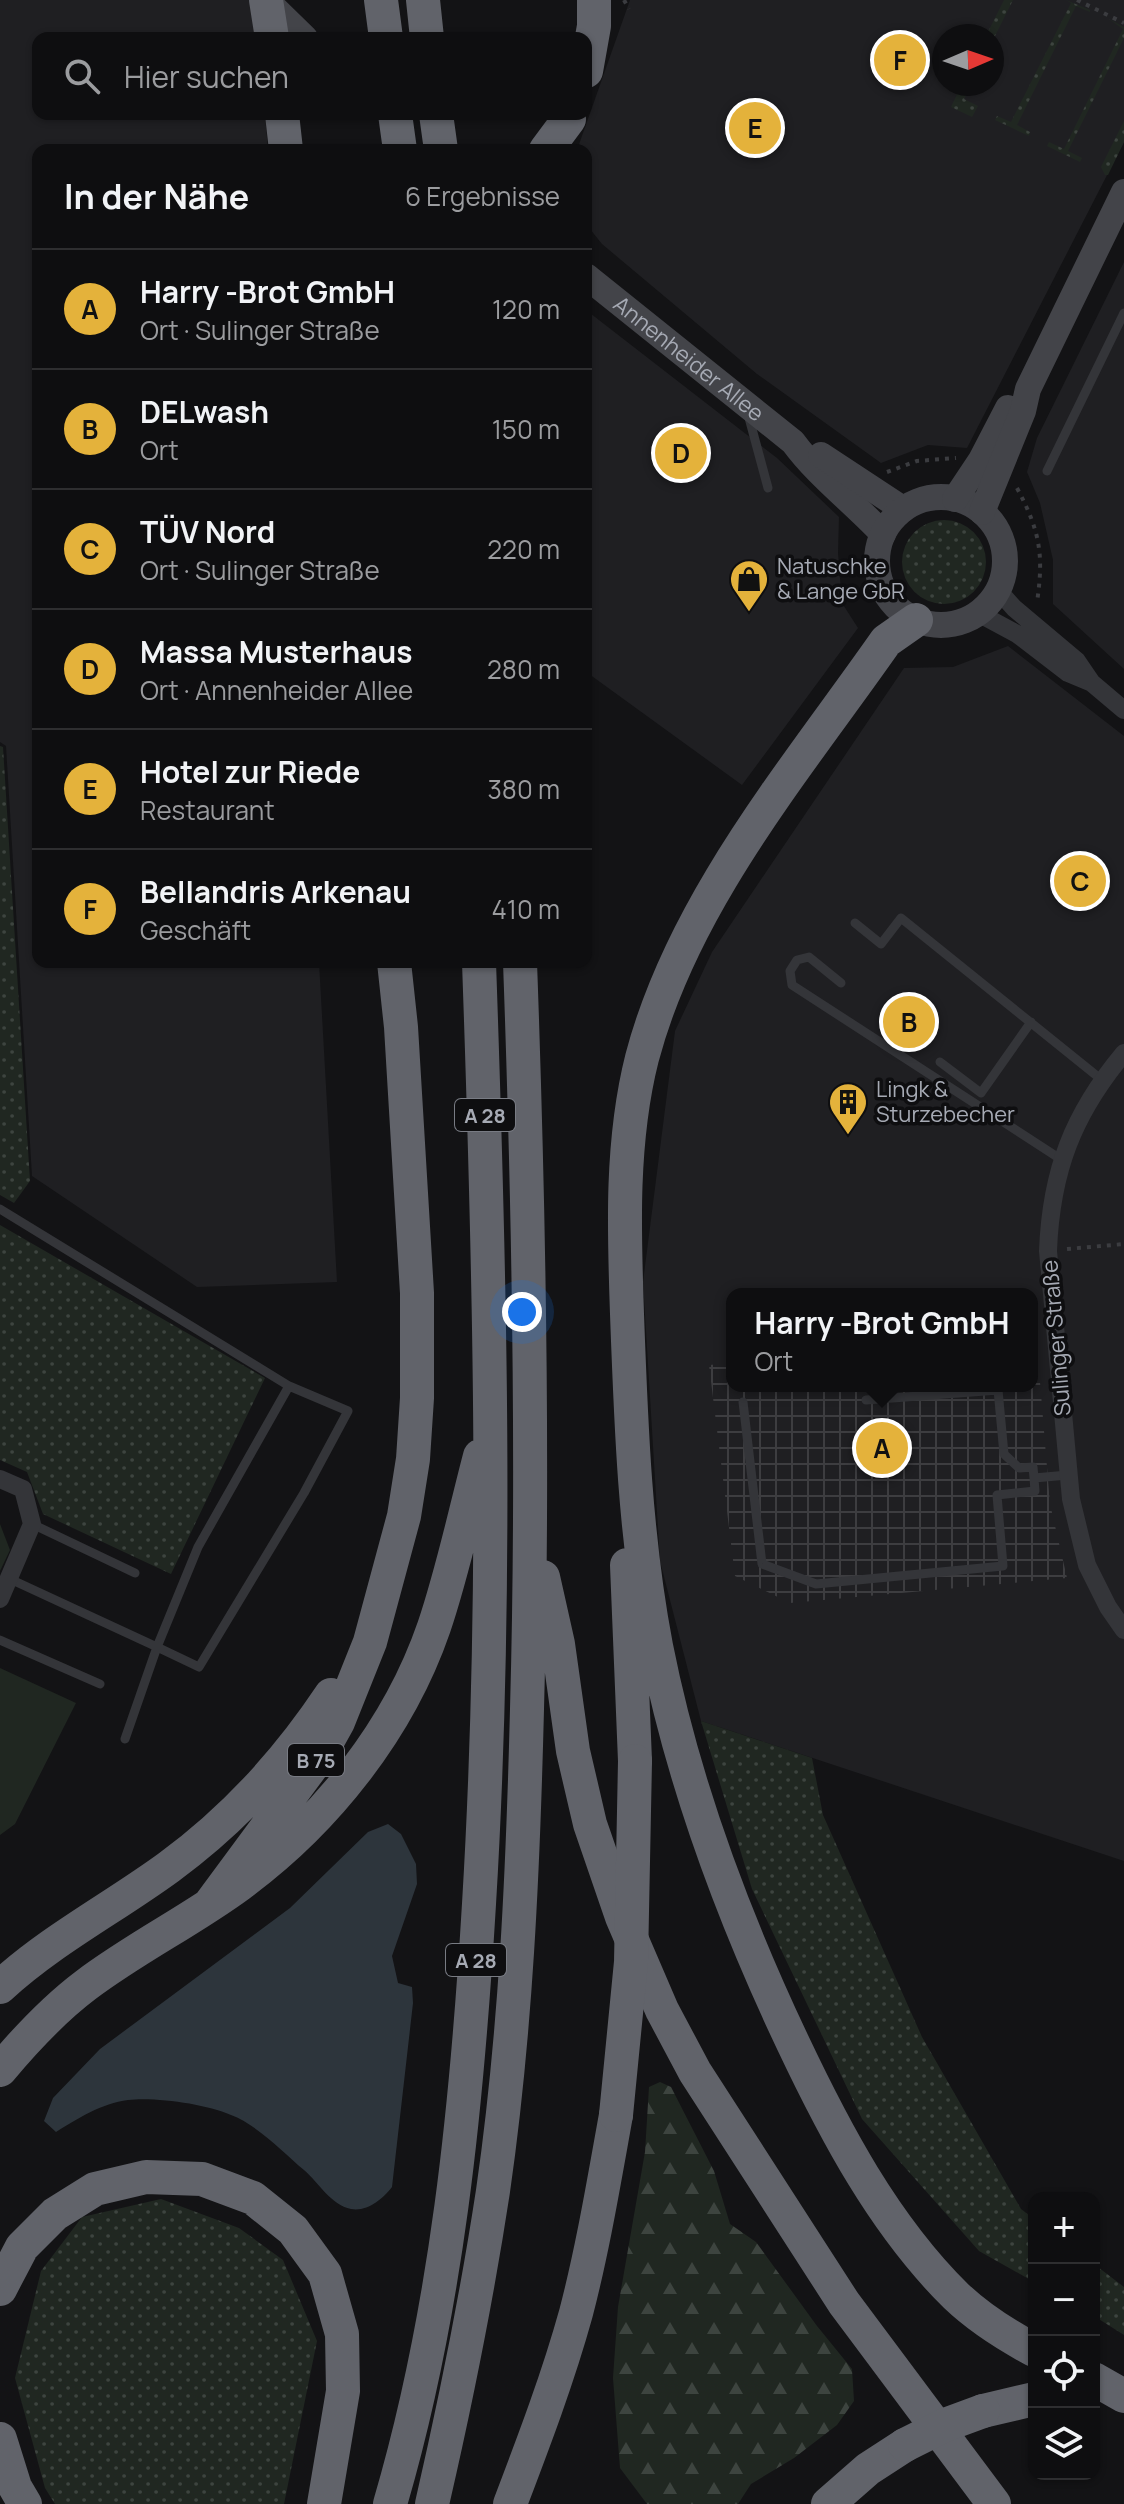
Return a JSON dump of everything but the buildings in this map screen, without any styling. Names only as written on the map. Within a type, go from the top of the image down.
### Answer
[{"type":"highway","points":[[266,0],[271,32]]},
{"type":"highway","points":[[381,0],[385,32]]},
{"type":"highway","points":[[423,0],[426,32]]},
{"type":"highway","points":[[592,37],[594,0]]},
{"type":"highway","points":[[400,120],[426,141]]},
{"type":"highway","points":[[552,144],[567,128]]},
{"type":"highway","points":[[916,620],[886,641],[738,851],[686,943],[653,1022],[639,1073],[627,1163],[626,1265],[636,1502],[656,1644],[692,1789],[749,1949],[806,2071],[840,2135],[901,2233],[957,2297],[981,2317],[1028,2346]]},
{"type":"highway","points":[[0,1987],[41,1952],[169,1867],[237,1810],[295,1746],[322,1709],[357,1652],[383,1596],[404,1516],[413,1459],[417,1398],[417,1293],[395,968]]},
{"type":"highway","name":"A 28","points":[[390,2504],[429,2341],[457,2164],[474,2000],[484,1829],[492,1572],[492,1409],[479,968]]},
{"type":"highway","name":"A 28","points":[[432,2504],[467,2354],[493,2187],[511,2017],[523,1839],[532,1530],[527,1140],[520,968]]},
{"type":"highway","points":[[0,2070],[31,2034],[86,1985],[210,1904],[278,1852],[323,1810],[357,1770],[408,1688],[434,1628],[492,1409]]},
{"type":"highway","points":[[510,2504],[550,2397],[575,2313],[598,2220],[616,2115],[631,1962],[635,1761],[626,1587],[631,1417]]},
{"type":"highway","points":[[532,1530],[558,1644],[573,1751],[590,1824],[622,1917],[662,2010],[695,2072],[844,2303],[994,2504]]},
{"type":"highway","name":"B 75","points":[[210,1904],[318,1758],[338,1722],[370,1642],[383,1596]]},
{"type":"highway","points":[[0,2289],[22,2247],[55,2214],[95,2189],[146,2177],[202,2179],[253,2198],[293,2230],[325,2274],[342,2334],[343,2391],[324,2504]]},
{"type":"highway","points":[[1100,2382],[1124,2396]]},
{"type":"highway","points":[[828,2504],[868,2469],[905,2445],[983,2411],[1028,2400]]},
{"type":"highway","points":[[1100,2401],[1124,2408]]},
{"type":"highway","points":[[0,2439],[15,2487],[25,2504]]},
{"type":"main road","points":[[266,0],[299,32]]},
{"type":"main road","points":[[955,499],[990,465],[1023,411],[1028,389],[1124,192]]},
{"type":"main road","name":"Annenheider Allee","points":[[592,281],[793,442],[819,453],[903,509]]},
{"type":"main road","name":"Annenheider Allee","points":[[793,442],[811,467],[850,499],[883,534]]},
{"type":"main road","points":[[982,512],[990,465]]},
{"type":"main road","points":[[927,499],[955,499],[982,512],[1000,536],[1005,565],[998,590],[978,613],[958,623],[937,625],[916,620],[890,600],[878,570],[878,552],[883,534],[903,509],[927,499]]},
{"type":"street","points":[[998,590],[1030,622],[1077,661],[1092,683],[1124,710]]},
{"type":"street","points":[[978,613],[1017,634],[1068,673],[1092,683]]},
{"type":"street","name":"Sulinger Straße","points":[[1124,1053],[1087,1100],[1062,1160],[1051,1215],[1048,1251],[1073,1511],[1087,1565],[1108,1607],[1124,1630]]},
{"type":"street","points":[[0,1479],[23,1489],[32,1524],[0,1599]]},
{"type":"lane","points":[[1047,471],[1124,313]]},
{"type":"lane","points":[[745,405],[768,488]]},
{"type":"lane","points":[[855,923],[881,944],[901,918],[1102,1080]]},
{"type":"lane","points":[[841,983],[809,957],[797,960],[790,971],[792,985],[1062,1160]]},
{"type":"lane","points":[[940,1062],[981,1093],[1031,1022]]},
{"type":"lane","points":[[0,1209],[289,1386],[348,1411],[304,1493],[199,1667],[10,1579]]},
{"type":"lane","points":[[125,1739],[157,1647],[198,1547],[289,1386]]},
{"type":"lane","points":[[866,1400],[972,1392]]},
{"type":"lane","points":[[743,1402],[762,1564],[816,1584],[1003,1566],[997,1495],[1035,1491],[1033,1467],[1019,1468],[1004,1454],[998,1392]]},
{"type":"lane","points":[[1034,1478],[1068,1475]]},
{"type":"lane","points":[[32,1524],[135,1573]]},
{"type":"lane","points":[[0,1640],[100,1684]]},
{"type":"path","points":[[624,0],[629,9]]},
{"type":"path","points":[[1077,0],[1124,23]]},
{"type":"path","points":[[862,484],[917,461],[954,458],[990,465],[1014,482],[1031,513],[1040,540],[1042,572],[1036,609],[1030,622]]},
{"type":"path","points":[[1048,1251],[1124,1244]]},
{"type":"shaded area","points":[[0,0],[259,0],[261,32],[32,32],[32,120],[266,120],[268,144],[32,144],[32,968],[319,968],[337,1282],[197,1287],[32,1176],[6,746],[0,742]]},
{"type":"shaded area","points":[[630,0],[1124,0],[1124,142],[967,448],[928,445],[881,463],[757,374],[602,244],[592,232],[592,144],[579,144],[588,120],[592,120],[592,108]]},
{"type":"shaded area","points":[[1124,262],[1124,669],[1053,604],[1053,560],[1040,503],[1027,472],[1037,438]]},
{"type":"shaded area","points":[[592,315],[777,458],[839,517],[842,603],[858,628],[742,785],[592,676]]},
{"type":"shaded area","points":[[1008,646],[1124,736],[1124,1861],[701,1721],[660,1561],[643,1282],[675,1031],[712,952],[904,668],[953,667]]},
{"type":"shaded area","points":[[726,1364],[726,1392],[1038,1392],[1039,1370],[1050,1504],[1067,1578],[790,1603],[735,1576],[709,1365]]},
{"type":"shaded area","points":[[388,1824],[401,1834],[416,1864],[417,1884],[392,1956],[398,1983],[412,1987],[413,2003],[392,2187],[384,2196],[363,2209],[344,2207],[250,2125],[220,2111],[195,2105],[128,2100],[90,2112],[56,2132],[44,2121],[53,2098],[100,2049],[290,1908],[368,1832]]},
{"type":"green space","points":[[1004,0],[1013,0],[1001,24],[992,24]]},
{"type":"green space","points":[[1066,0],[1090,12],[1076,6],[1017,125],[1030,132],[1029,136],[995,120],[997,116],[1011,122],[1071,3]]},
{"type":"green space","points":[[1109,19],[1124,27],[1124,38],[1068,151],[1082,158],[1080,162],[1047,146],[1049,142],[1064,149],[1123,29]]},
{"type":"green space","points":[[956,96],[966,96],[964,99],[978,106],[972,117],[951,107]]},
{"type":"green space","points":[[1124,121],[1124,142],[1108,175],[1105,175],[1101,167]]},
{"type":"green space","points":[[944,520],[960,523],[974,532],[983,546],[986,562],[983,578],[974,592],[960,601],[944,604],[928,601],[914,592],[905,578],[902,562],[905,546],[914,532],[928,523]]},
{"type":"green space","points":[[0,746],[3,747],[30,1181],[14,1203],[0,1195]]},
{"type":"green space","points":[[0,1225],[265,1378],[171,1574],[43,1514],[27,1472],[0,1460]]},
{"type":"green space","points":[[0,1524],[10,1550],[0,1571]]},
{"type":"green space","points":[[0,1668],[76,1703],[15,1824],[0,1835]]},
{"type":"green space","points":[[701,1721],[812,1758],[823,1815],[922,2037],[1021,2209],[1028,2214],[1028,2279],[979,2251],[862,2119],[752,1889]]},
{"type":"green space","points":[[660,2082],[671,2087],[714,2171],[730,2224],[756,2242],[852,2369],[854,2401],[837,2425],[794,2458],[751,2484],[738,2504],[647,2504],[620,2468],[613,2378],[618,2307],[645,2152],[649,2087]]},
{"type":"green space","points":[[161,2199],[239,2228],[283,2260],[317,2341],[284,2504],[55,2504],[45,2488],[15,2378],[41,2271],[82,2217]]},
{"type":"green space","points":[[1100,2269],[1124,2287],[1124,2335],[1100,2320]]},
{"type":"place","name":"Bellandris Arkenau","points":[[900,60]]},
{"type":"place","name":"Hotel zur Riede","points":[[755,128]]},
{"type":"place","name":"Massa Musterhaus","points":[[681,453]]},
{"type":"place","name":"Natuschke & Lange GbR","points":[[749,613]]},
{"type":"place","name":"TÜV Nord","points":[[1080,881]]},
{"type":"place","name":"DELwash","points":[[909,1022]]},
{"type":"place","name":"Lingk & Sturzebecher","points":[[848,1136]]},
{"type":"place","name":"Harry -Brot GmbH","points":[[882,1448]]}]
